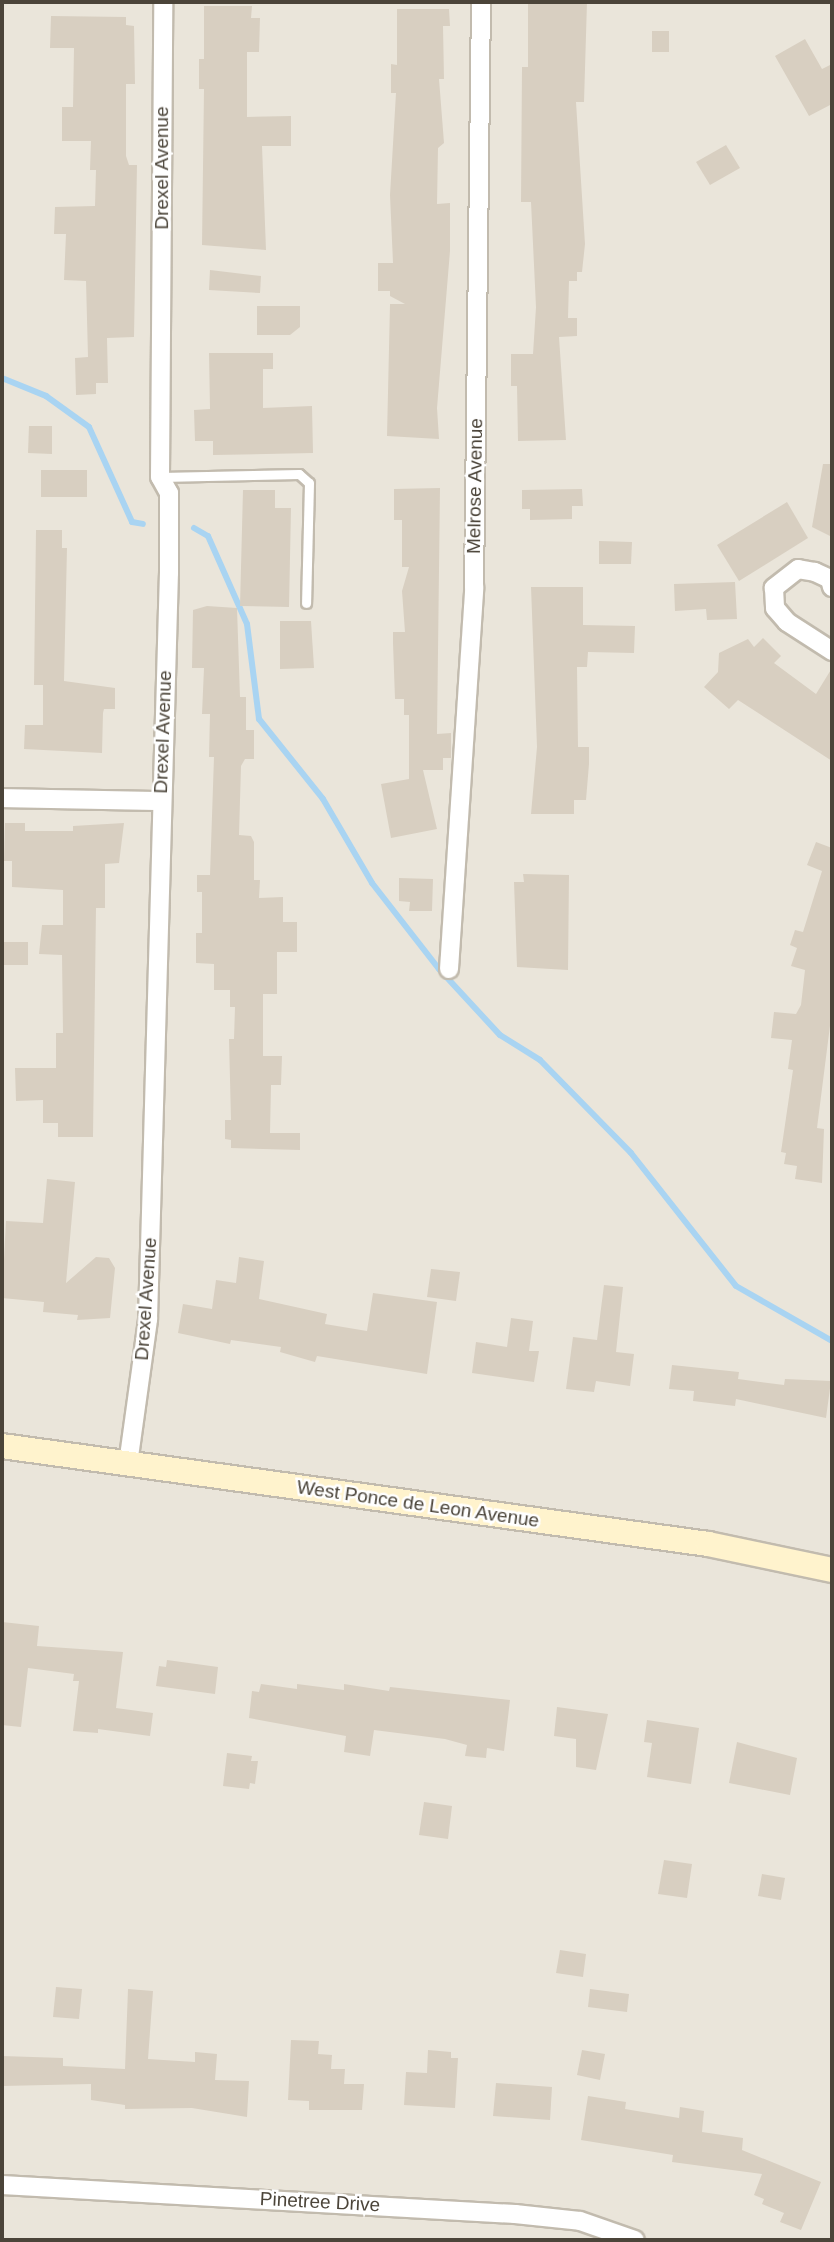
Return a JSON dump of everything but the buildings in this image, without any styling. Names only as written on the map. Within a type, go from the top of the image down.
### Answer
[{"type":"main road","name":"West Ponce de Leon Avenue","points":[[2,1446],[708,1544],[832,1570]]},
{"type":"street","name":"Drexel Avenue","points":[[128,1464],[148,1319],[160,801],[169,573],[169,493],[160,477],[163,2]]},
{"type":"street","name":"Melrose Avenue","points":[[449,969],[474,588],[481,2]]},
{"type":"street","points":[[832,587],[830,579],[816,572],[797,569],[774,588],[775,608],[787,622],[832,652]]},
{"type":"street","points":[[2,797],[160,801]]},
{"type":"street","name":"Pinetree Drive","points":[[2,2185],[515,2214],[580,2221],[635,2240]]},
{"type":"lane","points":[[160,477],[299,474],[309,484],[306,603]]},
{"type":"shaded area","points":[[2,2],[832,2],[832,2240],[2,2240]]},
{"type":"waterway","points":[[2,378],[46,396],[89,427],[132,522],[143,524]]},
{"type":"waterway","points":[[194,528],[208,536],[247,624],[259,719],[323,799],[372,883],[439,969],[500,1035],[540,1060],[631,1153],[736,1286],[832,1341]]}]
